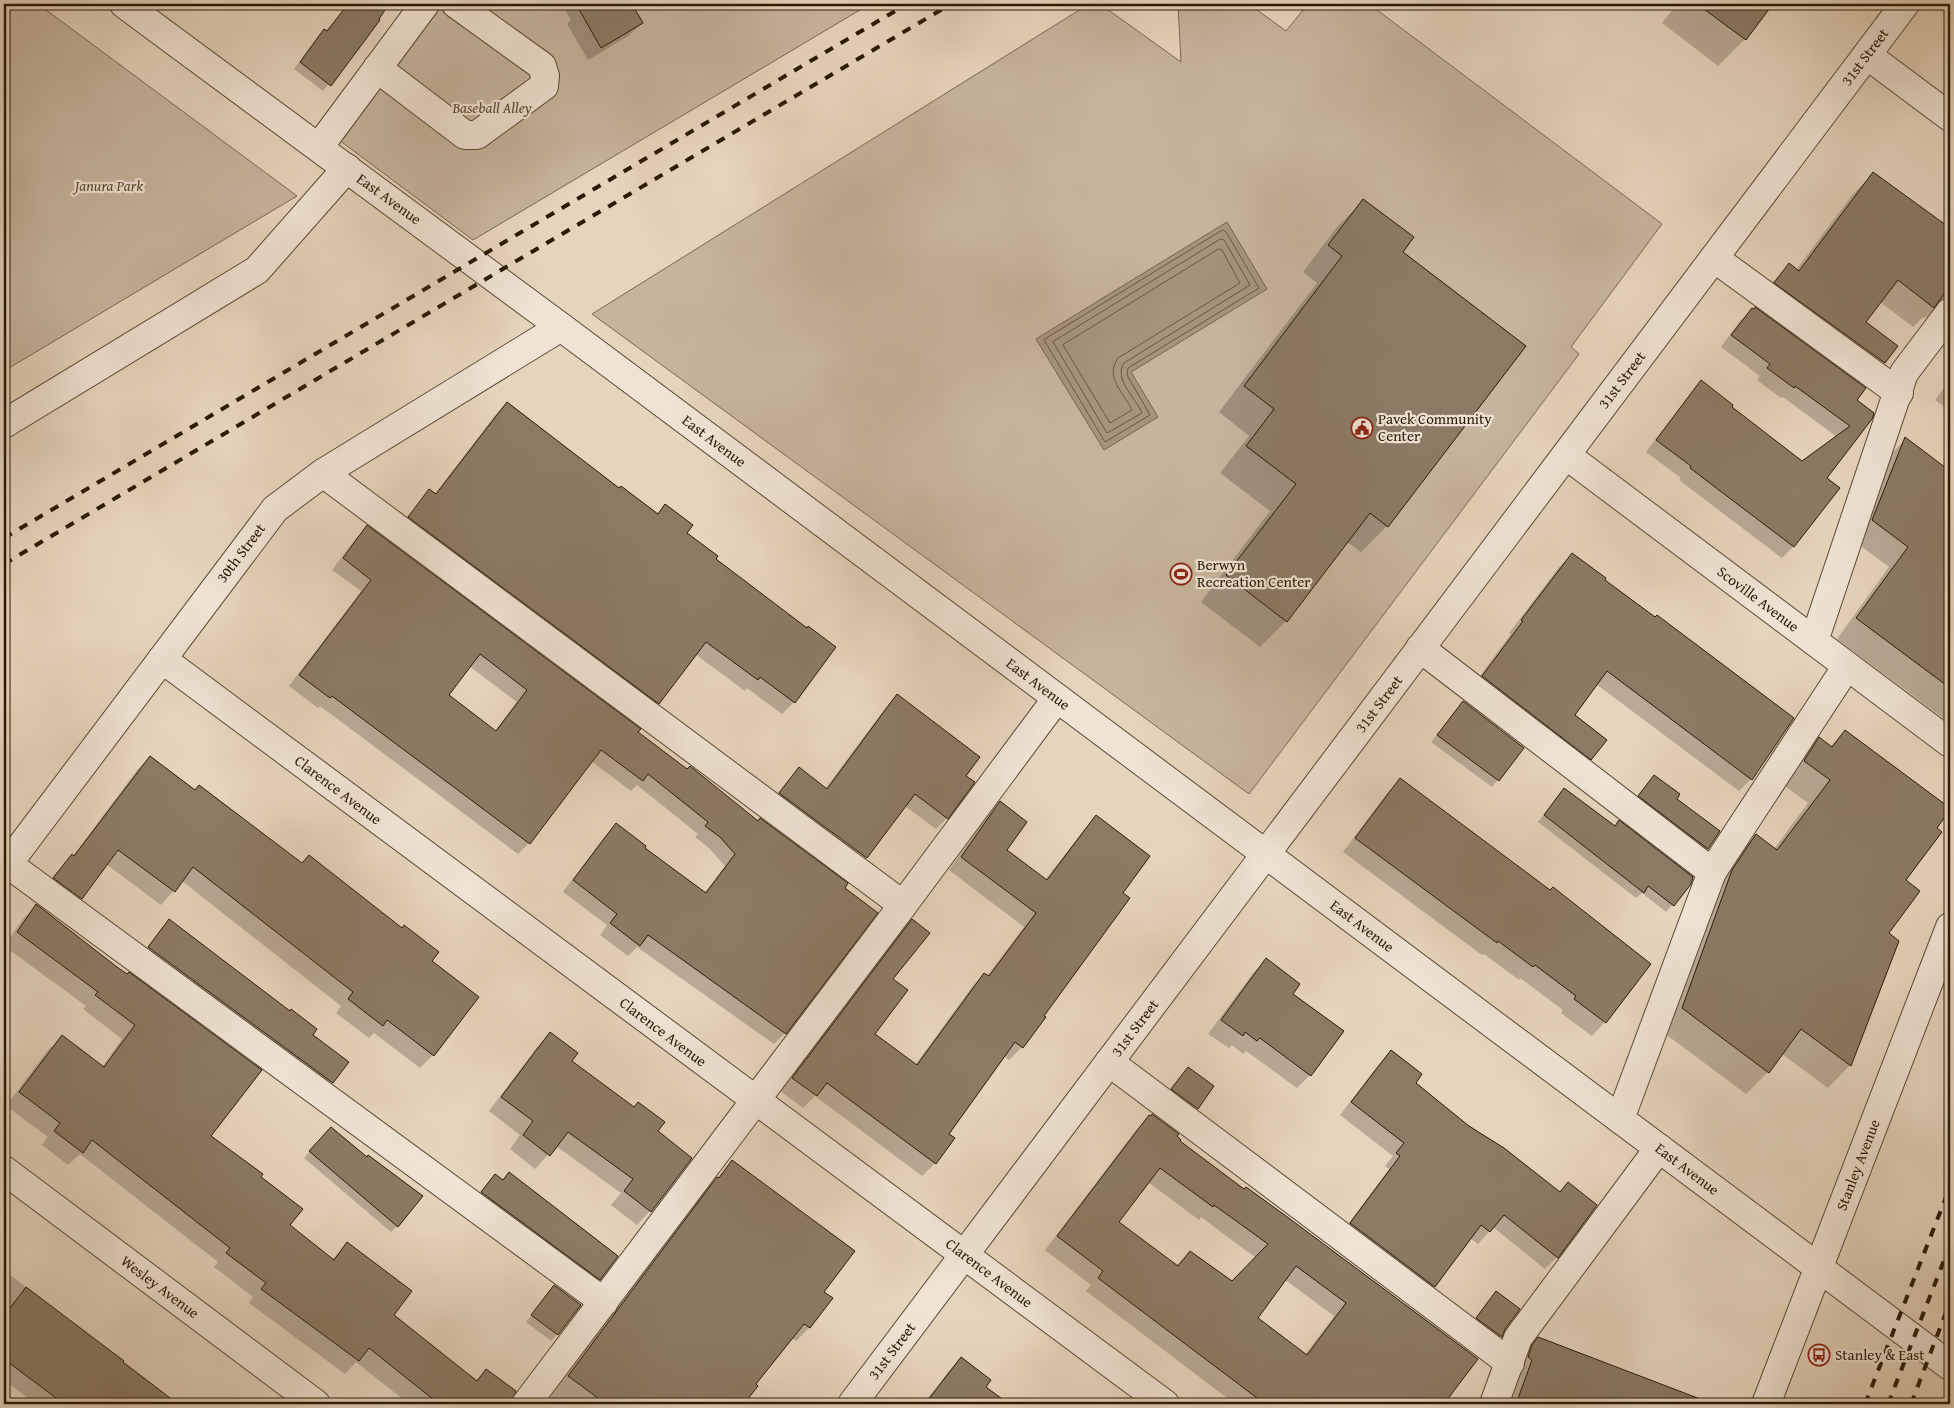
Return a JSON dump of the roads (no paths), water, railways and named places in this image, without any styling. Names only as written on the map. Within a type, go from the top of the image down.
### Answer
[{"type":"street","name":"East Avenue","points":[[124,4],[561,327],[1950,1366]]},
{"type":"street","points":[[318,147],[425,4]]},
{"type":"street","points":[[378,68],[465,135],[477,135],[544,86],[545,76],[542,66],[456,4]]},
{"type":"street","name":"31st Street","points":[[852,1404],[1905,4]]},
{"type":"street","points":[[1867,54],[1950,117]]},
{"type":"street","points":[[4,424],[257,270],[346,168]]},
{"type":"street","points":[[1714,258],[1899,394]]},
{"type":"street","points":[[1814,641],[1899,394],[1904,373],[1950,312]]},
{"type":"street","name":"30th Street","points":[[6,866],[275,509],[323,473],[561,327]]},
{"type":"street","name":"Scoville Avenue","points":[[1566,455],[1950,742]]},
{"type":"street","points":[[323,473],[903,905]]},
{"type":"street","points":[[1420,648],[1712,872]]},
{"type":"street","name":"Clarence Avenue","points":[[162,659],[1165,1404]]},
{"type":"street","points":[[1620,1119],[1712,872],[1847,666]]},
{"type":"street","points":[[526,1404],[1057,698]]},
{"type":"street","points":[[6,866],[604,1302]]},
{"type":"street","name":"Stanley Avenue","points":[[1766,1404],[1950,927]]},
{"type":"street","points":[[1110,1062],[1510,1363]]},
{"type":"street","points":[[1494,1404],[1518,1338],[1659,1148]]},
{"type":"street","name":"Wesley Avenue","points":[[4,1170],[316,1404]]},
{"type":"water","points":[[1227,222],[1267,289],[1131,372],[1158,417],[1104,450],[1036,339]]},
{"type":"railway","points":[[4,538],[907,4]]},
{"type":"railway","points":[[4,564],[951,4]]},
{"type":"railway","points":[[1865,1404],[1950,1187]]},
{"type":"railway","points":[[1888,1404],[1950,1245]]},
{"type":"railway","points":[[1911,1404],[1950,1302]]},
{"type":"place","name":"Pavek Community Center","points":[[1362,428]]},
{"type":"place","name":"Berwyn Recreation Center","points":[[1181,574]]},
{"type":"place","name":"Stanley & East","points":[[1819,1355]]},
{"type":"park label","name":"Baseball Alley","points":[[492,108]]},
{"type":"park label","name":"Janura Park","points":[[109,186]]}]
